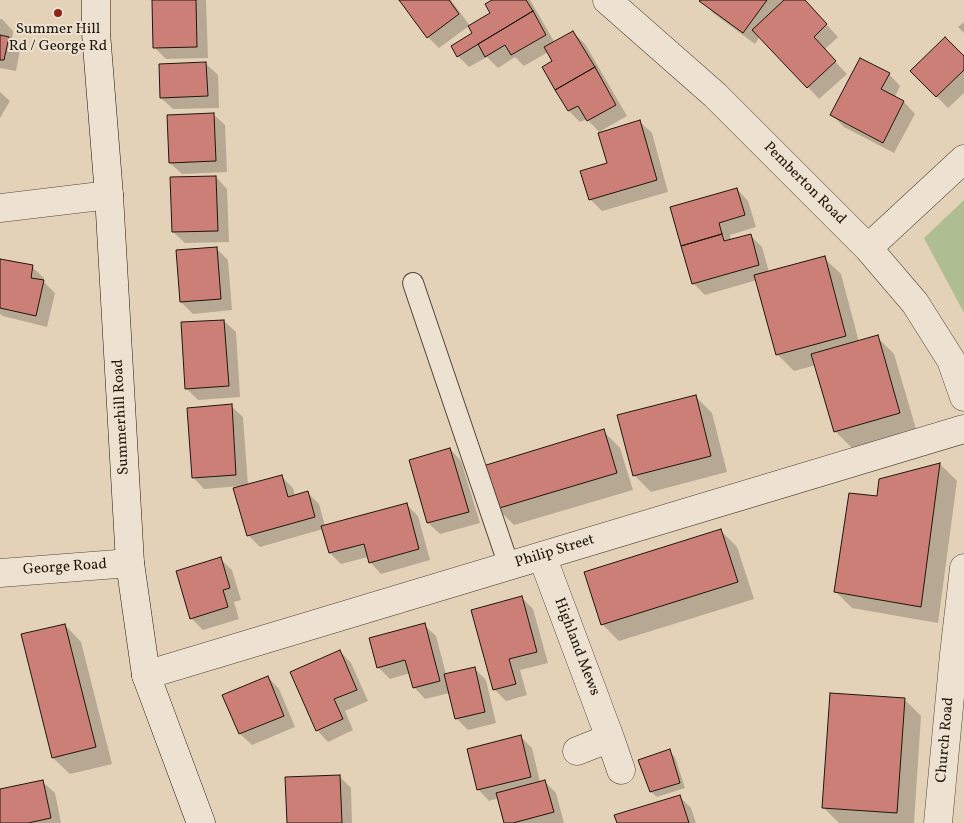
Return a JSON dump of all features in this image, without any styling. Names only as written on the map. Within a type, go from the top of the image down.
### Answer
[{"type":"street","name":"Summerhill Road","points":[[96,0],[96,33],[109,195],[130,563],[146,675],[200,823]]},
{"type":"street","name":"Pemberton Road","points":[[607,0],[715,95],[868,248],[915,303],[951,360],[964,396]]},
{"type":"street","points":[[868,248],[963,161]]},
{"type":"street","points":[[0,208],[109,195]]},
{"type":"street","name":"Philip Street","points":[[146,675],[964,429]]},
{"type":"street","name":"Highland Mews","points":[[542,556],[621,770]]},
{"type":"street","name":"George Road","points":[[0,573],[130,563]]},
{"type":"street","name":"Church Road","points":[[938,823],[959,654],[964,568]]},
{"type":"street","points":[[577,750],[610,738]]},
{"type":"lane","points":[[413,283],[509,566]]},
{"type":"lane","points":[[964,383],[964,396]]},
{"type":"green space","points":[[964,200],[964,313],[924,238]]},
{"type":"building","points":[[152,0],[196,0],[197,47],[153,48]]},
{"type":"building","points":[[399,0],[449,0],[459,14],[427,38]]},
{"type":"building","points":[[492,0],[526,0],[533,11],[457,57],[451,46],[472,33],[468,26],[490,13],[485,4]]},
{"type":"building","points":[[767,0],[743,33],[699,1]]},
{"type":"building","points":[[784,0],[805,0],[827,24],[814,37],[836,61],[807,88],[752,30]]},
{"type":"building","points":[[533,11],[546,35],[511,55],[505,45],[485,57],[478,44]]},
{"type":"building","points":[[573,31],[595,67],[555,90],[542,67],[552,61],[544,47]]},
{"type":"building","points":[[0,35],[9,37],[4,60],[0,60]]},
{"type":"building","points":[[945,37],[964,56],[964,70],[936,97],[910,71]]},
{"type":"building","points":[[860,58],[890,73],[881,89],[904,101],[883,143],[830,115]]},
{"type":"building","points":[[206,62],[208,96],[160,98],[159,64]]},
{"type":"building","points":[[595,67],[616,105],[587,121],[578,106],[568,111],[555,90]]},
{"type":"building","points":[[214,113],[216,161],[169,163],[167,115]]},
{"type":"building","points":[[640,120],[657,180],[589,200],[580,171],[607,163],[598,133]]},
{"type":"building","points":[[216,176],[218,231],[172,232],[170,177]]},
{"type":"building","points":[[737,188],[745,215],[719,223],[722,234],[681,246],[670,207]]},
{"type":"building","points":[[722,234],[724,241],[751,234],[759,265],[692,284],[681,246]]},
{"type":"building","points":[[217,247],[221,299],[180,302],[176,250]]},
{"type":"building","points":[[825,256],[846,336],[776,355],[754,275]]},
{"type":"building","points":[[0,259],[33,265],[31,278],[44,280],[36,316],[0,308]]},
{"type":"building","points":[[224,320],[229,386],[185,389],[181,322]]},
{"type":"building","points":[[878,335],[900,413],[834,432],[811,354]]},
{"type":"building","points":[[696,395],[711,456],[633,476],[617,415]]},
{"type":"building","points":[[232,404],[236,475],[192,478],[187,408]]},
{"type":"building","points":[[604,429],[617,473],[496,509],[483,466]]},
{"type":"building","points":[[450,448],[469,512],[427,523],[409,460]]},
{"type":"building","points":[[940,463],[921,607],[834,592],[849,493],[877,496],[879,479]]},
{"type":"building","points":[[282,475],[288,497],[308,491],[315,517],[247,536],[233,488]]},
{"type":"building","points":[[407,503],[419,549],[369,563],[364,544],[329,553],[321,526]]},
{"type":"building","points":[[721,529],[738,582],[601,625],[584,572]]},
{"type":"building","points":[[221,557],[230,588],[223,590],[228,607],[190,619],[176,571]]},
{"type":"building","points":[[522,596],[537,652],[509,659],[516,684],[493,690],[471,610]]},
{"type":"building","points":[[425,623],[440,681],[413,688],[405,660],[377,668],[369,638]]},
{"type":"building","points":[[65,624],[96,747],[52,758],[21,634]]},
{"type":"building","points":[[340,650],[357,690],[334,699],[343,719],[316,731],[290,672]]},
{"type":"building","points":[[475,667],[485,712],[455,719],[444,674]]},
{"type":"building","points":[[268,676],[284,716],[239,734],[222,695]]},
{"type":"building","points":[[830,693],[905,698],[897,813],[822,808]]},
{"type":"building","points":[[521,735],[531,777],[477,790],[467,749]]},
{"type":"building","points":[[670,749],[680,783],[650,792],[638,760]]},
{"type":"building","points":[[340,775],[342,823],[287,823],[285,777]]},
{"type":"building","points":[[43,780],[51,818],[28,823],[0,823],[0,789]]},
{"type":"building","points":[[545,780],[554,812],[513,823],[504,823],[496,793]]},
{"type":"building","points":[[680,795],[689,823],[617,823],[614,815]]},
{"type":"place","name":"Summer Hill Rd / George Rd","points":[[58,13]]}]
